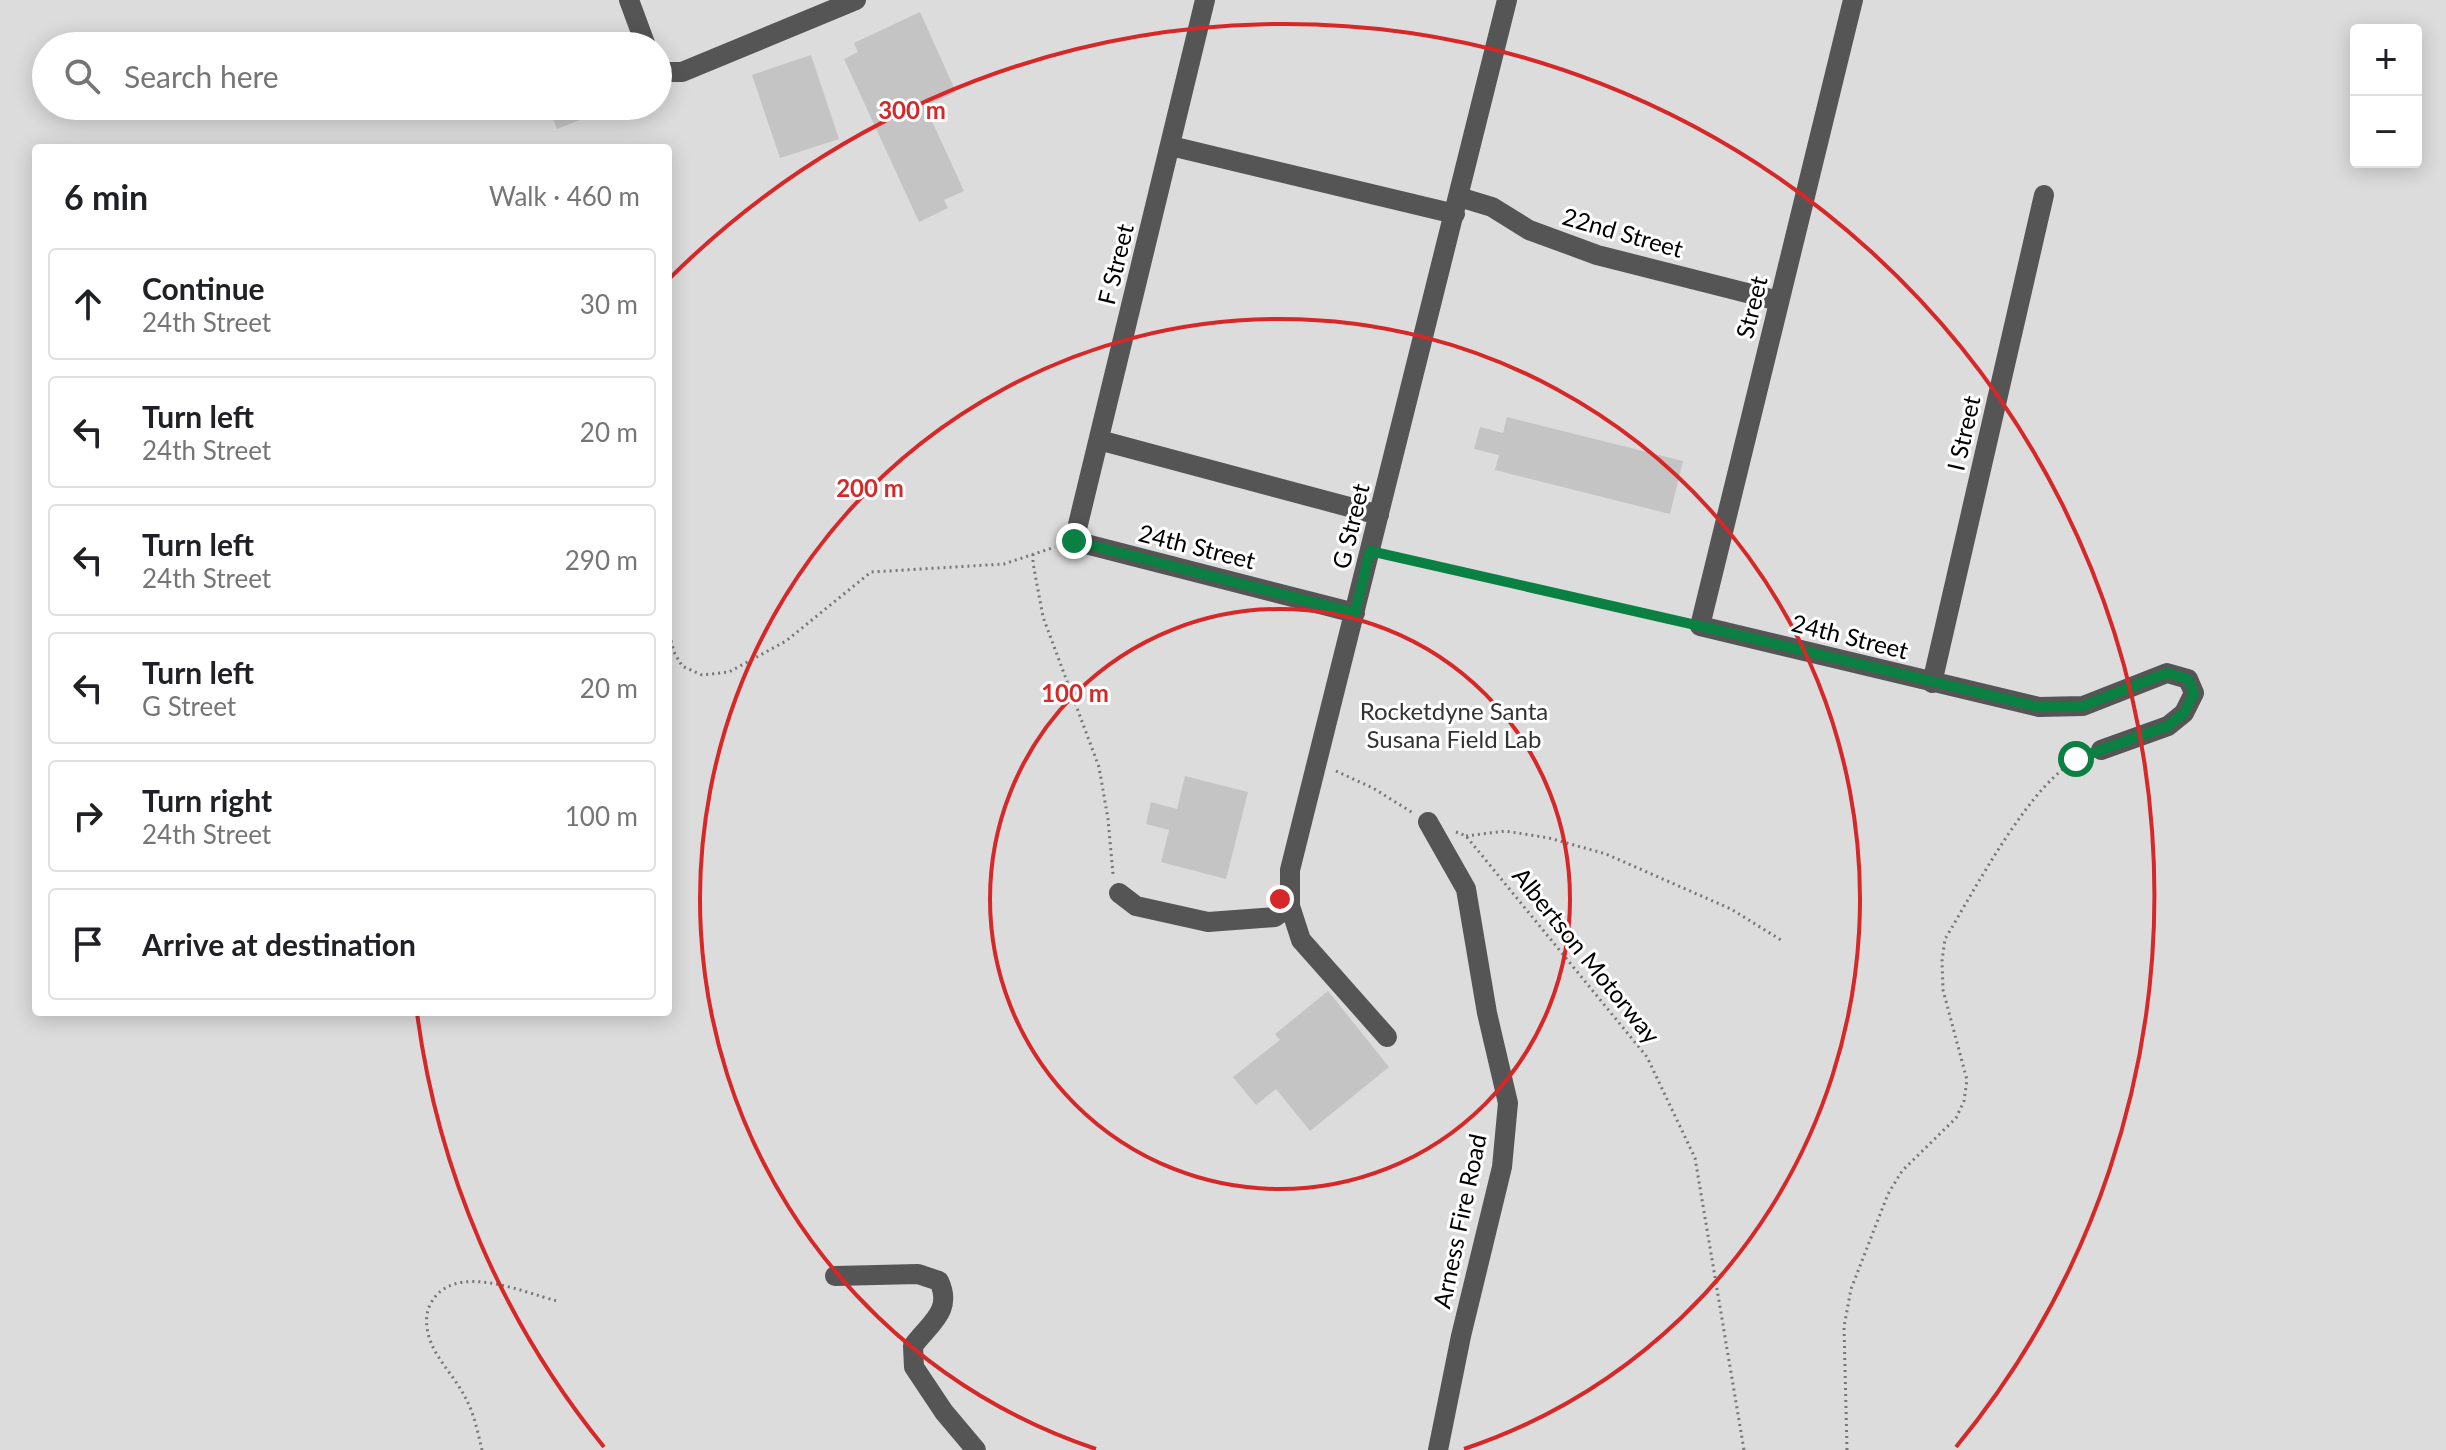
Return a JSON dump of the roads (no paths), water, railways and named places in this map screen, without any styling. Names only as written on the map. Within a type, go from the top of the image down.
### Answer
[{"type":"lane","points":[[629,0],[641,32]]},
{"type":"lane","points":[[672,71],[682,72],[856,0]]},
{"type":"lane","name":"F Street","points":[[1074,541],[1205,0]]},
{"type":"lane","name":"G Street","points":[[1387,1037],[1301,940],[1290,906],[1290,870],[1507,0]]},
{"type":"lane","name":"Street","points":[[1700,626],[1853,0]]},
{"type":"lane","name":"22nd Street","points":[[1171,146],[1457,206],[1492,207],[1529,230],[1597,255],[1779,301]]},
{"type":"lane","name":"I Street","points":[[1932,683],[2044,195]]},
{"type":"lane","points":[[1099,440],[1379,515]]},
{"type":"lane","name":"24th Street","points":[[1074,541],[1355,613]]},
{"type":"lane","name":"24th Street","points":[[1700,626],[2039,707],[2083,706],[2167,673],[2188,679],[2194,693],[2184,713],[2168,726],[2101,750]]},
{"type":"lane","name":"Arness Fire Road","points":[[1428,822],[1466,889],[1487,1013],[1508,1103],[1502,1167],[1461,1336],[1438,1450]]},
{"type":"lane","points":[[1119,893],[1136,906],[1208,922],[1275,917],[1290,906]]},
{"type":"lane","points":[[835,1276],[918,1274],[939,1281],[946,1296],[942,1312],[913,1346],[914,1367],[944,1412],[976,1450]]},
{"type":"park label","name":"Rocketdyne Santa Susana Field Lab","points":[[1454,724]]}]
